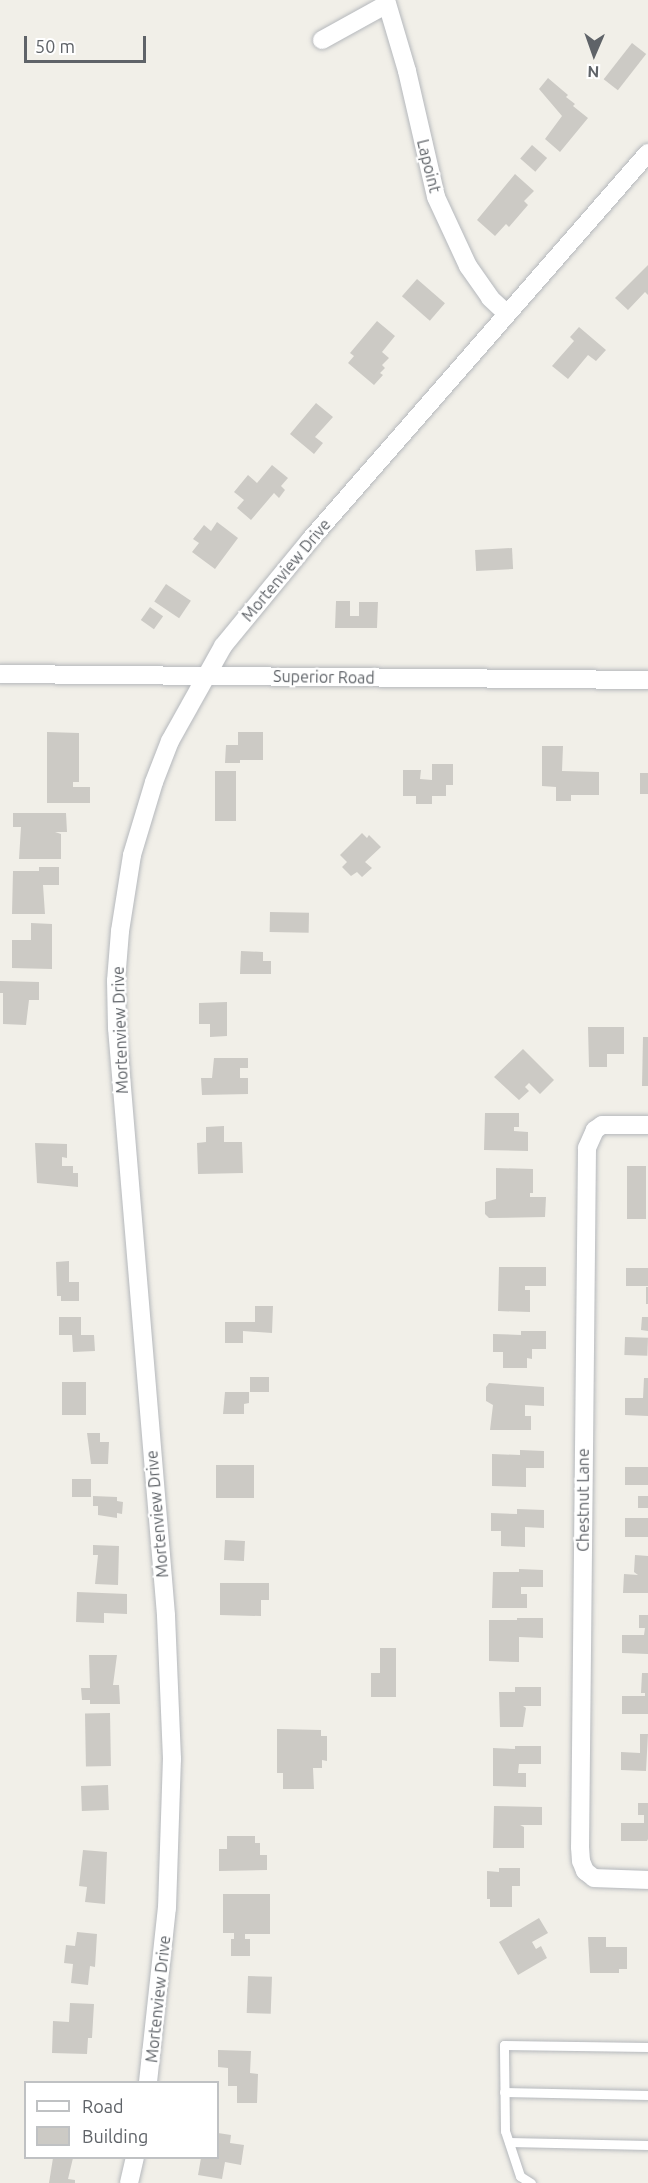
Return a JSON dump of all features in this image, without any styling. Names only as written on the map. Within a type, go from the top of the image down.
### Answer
[{"type":"street","points":[[322,40],[387,2]]},
{"type":"street","name":"Lapoint","points":[[387,2],[407,70],[436,197],[468,266],[490,298],[507,314]]},
{"type":"street","name":"Mortenview Drive","points":[[148,2081],[167,1908],[171,1829],[170,1683],[120,1076],[116,981],[124,898],[140,823],[170,741],[223,646],[310,540],[648,153]]},
{"type":"street","name":"Superior Road","points":[[0,674],[648,680]]},
{"type":"street","name":"Chestnut Lane","points":[[648,1125],[602,1125],[595,1130],[587,1148],[580,1847],[581,1861],[585,1871],[594,1878],[648,1880]]},
{"type":"street","points":[[129,2183],[135,2159]]},
{"type":"lane","points":[[531,2183],[520,2176],[505,2131],[504,2045],[648,2047]]},
{"type":"lane","points":[[504,2092],[648,2095]]},
{"type":"lane","points":[[508,2142],[648,2145]]},
{"type":"building","points":[[632,43],[646,54],[618,90],[604,79]]},
{"type":"building","points":[[548,78],[568,95],[566,97],[575,104],[573,106],[588,118],[560,152],[545,139],[562,116],[539,89]]},
{"type":"building","points":[[532,145],[547,158],[535,172],[520,159]]},
{"type":"building","points":[[515,174],[534,191],[524,201],[528,205],[509,227],[506,224],[495,236],[477,220]]},
{"type":"building","points":[[648,265],[648,295],[645,292],[628,310],[615,298]]},
{"type":"building","points":[[417,279],[445,303],[430,321],[402,296]]},
{"type":"building","points":[[377,321],[395,336],[382,352],[389,358],[382,365],[385,368],[380,373],[383,375],[374,385],[348,363],[354,356],[350,353]]},
{"type":"building","points":[[579,327],[606,350],[596,361],[588,355],[568,379],[552,366],[574,341],[570,337]]},
{"type":"building","points":[[316,403],[333,417],[315,437],[323,443],[314,454],[290,434]]},
{"type":"building","points":[[272,465],[288,478],[281,486],[285,490],[279,498],[274,493],[251,520],[237,508],[244,500],[234,492],[248,475],[257,483]]},
{"type":"building","points":[[217,522],[238,538],[215,569],[192,552],[199,543],[193,539],[204,525],[211,531]]},
{"type":"building","points":[[512,548],[513,569],[476,571],[475,550]]},
{"type":"building","points":[[166,584],[191,601],[179,618],[154,601]]},
{"type":"building","points":[[336,601],[350,601],[350,616],[359,616],[359,602],[378,602],[377,628],[335,628]]},
{"type":"building","points":[[150,607],[163,616],[154,629],[141,620]]},
{"type":"building","points":[[47,732],[79,733],[79,782],[73,782],[73,787],[90,787],[90,803],[47,803]]},
{"type":"building","points":[[238,732],[263,732],[263,760],[240,760],[240,763],[225,763],[226,745],[238,745]]},
{"type":"building","points":[[542,746],[563,746],[562,771],[599,772],[599,795],[571,795],[571,801],[556,801],[556,787],[542,786]]},
{"type":"building","points":[[432,764],[453,764],[453,785],[446,785],[446,796],[432,796],[432,804],[416,804],[416,796],[403,796],[403,770],[421,770],[420,779],[432,780]]},
{"type":"building","points":[[215,771],[236,771],[236,821],[215,821]]},
{"type":"building","points":[[640,773],[648,773],[648,794],[640,794]]},
{"type":"building","points":[[13,813],[66,813],[67,832],[55,832],[61,834],[61,859],[19,859],[21,827],[13,827]]},
{"type":"building","points":[[362,833],[367,838],[369,835],[381,847],[365,862],[372,868],[362,877],[357,872],[351,876],[342,867],[347,862],[340,855]]},
{"type":"building","points":[[39,867],[59,867],[59,885],[43,885],[45,914],[12,914],[13,871],[39,871]]},
{"type":"building","points":[[270,912],[309,913],[309,933],[270,932]]},
{"type":"building","points":[[31,923],[52,924],[52,969],[12,968],[12,940],[31,940]]},
{"type":"building","points":[[241,951],[263,952],[263,961],[271,961],[271,974],[240,974]]},
{"type":"building","points":[[0,981],[39,982],[39,1000],[29,1000],[26,1025],[3,1024],[3,993],[0,993]]},
{"type":"building","points":[[227,1002],[227,1036],[210,1037],[210,1024],[199,1024],[199,1003]]},
{"type":"building","points":[[588,1027],[624,1027],[624,1054],[607,1054],[607,1067],[589,1067]]},
{"type":"building","points":[[643,1037],[648,1037],[648,1086],[642,1086]]},
{"type":"building","points":[[523,1049],[554,1080],[540,1094],[529,1083],[525,1087],[529,1091],[519,1100],[494,1077]]},
{"type":"building","points":[[214,1058],[248,1058],[248,1068],[240,1068],[240,1078],[248,1078],[248,1094],[202,1095],[201,1078],[212,1078]]},
{"type":"building","points":[[485,1113],[519,1113],[519,1127],[514,1127],[514,1131],[528,1132],[528,1151],[484,1150]]},
{"type":"building","points":[[224,1126],[224,1142],[242,1142],[243,1173],[198,1174],[197,1143],[206,1142],[206,1127]]},
{"type":"building","points":[[35,1143],[67,1144],[67,1158],[62,1157],[62,1166],[73,1166],[73,1173],[78,1173],[78,1187],[37,1183]]},
{"type":"building","points":[[627,1166],[646,1166],[646,1219],[627,1219]]},
{"type":"building","points":[[496,1168],[533,1169],[533,1193],[530,1193],[530,1197],[546,1197],[545,1217],[489,1218],[485,1214],[485,1202],[496,1199]]},
{"type":"building","points":[[69,1261],[69,1282],[79,1282],[79,1301],[61,1301],[61,1296],[57,1296],[56,1262]]},
{"type":"building","points":[[499,1267],[546,1267],[546,1286],[525,1286],[525,1290],[530,1290],[530,1312],[498,1311]]},
{"type":"building","points":[[626,1268],[648,1268],[648,1286],[626,1286]]},
{"type":"building","points":[[646,1287],[648,1287],[648,1304],[646,1304]]},
{"type":"building","points":[[255,1306],[273,1306],[272,1333],[243,1331],[243,1343],[225,1343],[225,1322],[255,1322]]},
{"type":"building","points":[[59,1317],[81,1317],[81,1335],[94,1335],[95,1351],[73,1352],[72,1335],[59,1335]]},
{"type":"building","points":[[642,1317],[648,1317],[648,1331],[641,1330]]},
{"type":"building","points":[[521,1331],[546,1331],[546,1349],[532,1349],[532,1359],[527,1358],[527,1368],[503,1368],[503,1352],[493,1352],[493,1334],[521,1335]]},
{"type":"building","points":[[625,1337],[648,1338],[647,1356],[624,1355]]},
{"type":"building","points":[[250,1377],[269,1377],[269,1392],[250,1392]]},
{"type":"building","points":[[644,1378],[648,1378],[648,1416],[625,1415],[625,1398],[643,1398]]},
{"type":"building","points":[[62,1382],[86,1382],[86,1415],[62,1415]]},
{"type":"building","points":[[489,1383],[544,1387],[544,1406],[525,1405],[525,1416],[531,1416],[531,1430],[490,1430],[493,1405],[486,1401],[486,1387]]},
{"type":"building","points":[[225,1392],[249,1392],[249,1403],[244,1404],[244,1414],[223,1414]]},
{"type":"building","points":[[87,1433],[100,1433],[100,1442],[109,1442],[108,1464],[91,1464]]},
{"type":"building","points":[[520,1450],[544,1451],[544,1468],[526,1468],[526,1487],[492,1486],[492,1454],[520,1455]]},
{"type":"building","points":[[216,1465],[254,1465],[254,1498],[216,1498]]},
{"type":"building","points":[[625,1467],[648,1467],[648,1485],[625,1485]]},
{"type":"building","points":[[72,1479],[91,1479],[91,1497],[72,1497]]},
{"type":"building","points":[[93,1496],[117,1497],[117,1501],[123,1502],[122,1514],[117,1513],[117,1518],[98,1515],[98,1506],[93,1506]]},
{"type":"building","points":[[638,1496],[648,1496],[648,1508],[638,1508]]},
{"type":"building","points":[[517,1509],[544,1510],[544,1528],[525,1527],[525,1547],[501,1546],[501,1531],[491,1531],[491,1513],[517,1514]]},
{"type":"building","points":[[625,1518],[648,1518],[648,1537],[625,1537]]},
{"type":"building","points":[[225,1540],[245,1541],[244,1561],[224,1560]]},
{"type":"building","points":[[93,1545],[119,1546],[118,1585],[95,1584],[98,1555],[93,1555]]},
{"type":"building","points":[[635,1555],[648,1556],[648,1593],[623,1593],[624,1574],[638,1575],[634,1572]]},
{"type":"building","points":[[519,1569],[543,1570],[543,1587],[521,1587],[521,1594],[527,1594],[527,1608],[492,1608],[493,1572],[519,1572]]},
{"type":"building","points":[[220,1583],[269,1583],[269,1600],[261,1600],[261,1616],[220,1615]]},
{"type":"building","points":[[77,1592],[127,1594],[127,1614],[104,1613],[104,1623],[76,1622]]},
{"type":"building","points":[[639,1615],[648,1615],[648,1654],[622,1653],[622,1635],[644,1635],[645,1628],[639,1628]]},
{"type":"building","points":[[517,1618],[543,1618],[543,1638],[519,1637],[519,1662],[489,1661],[489,1620],[517,1620]]},
{"type":"building","points":[[380,1648],[396,1648],[396,1697],[371,1697],[371,1673],[380,1673]]},
{"type":"building","points":[[89,1655],[117,1655],[113,1685],[119,1685],[120,1704],[90,1704],[90,1700],[82,1700],[81,1688],[90,1688]]},
{"type":"building","points":[[642,1673],[648,1673],[648,1714],[622,1714],[622,1696],[645,1696],[645,1693],[641,1693]]},
{"type":"building","points":[[515,1687],[541,1687],[541,1706],[523,1706],[526,1708],[523,1727],[500,1727],[499,1692],[515,1692]]},
{"type":"building","points":[[85,1713],[110,1713],[111,1766],[86,1766]]},
{"type":"building","points":[[277,1729],[321,1730],[321,1736],[327,1736],[327,1761],[322,1760],[322,1768],[313,1768],[314,1789],[283,1789],[283,1773],[277,1773]]},
{"type":"building","points":[[640,1734],[648,1734],[646,1771],[621,1770],[621,1752],[640,1753]]},
{"type":"building","points":[[515,1746],[541,1746],[541,1764],[519,1764],[518,1773],[526,1773],[526,1787],[493,1786],[493,1748],[515,1749]]},
{"type":"building","points":[[108,1785],[109,1810],[82,1811],[81,1786]]},
{"type":"building","points":[[638,1803],[648,1803],[648,1839],[647,1841],[621,1841],[621,1823],[644,1823],[644,1815],[638,1815]]},
{"type":"building","points":[[494,1806],[542,1807],[542,1825],[520,1825],[524,1827],[524,1848],[493,1848]]},
{"type":"building","points":[[227,1836],[255,1836],[255,1843],[260,1843],[260,1855],[267,1855],[267,1870],[219,1871],[219,1849],[227,1849]]},
{"type":"building","points":[[83,1850],[107,1852],[105,1904],[85,1902],[87,1887],[79,1886]]},
{"type":"building","points":[[499,1868],[520,1868],[520,1886],[512,1886],[512,1907],[490,1907],[490,1899],[487,1899],[487,1871],[499,1872]]},
{"type":"building","points":[[223,1894],[270,1894],[270,1934],[245,1934],[245,1939],[250,1939],[250,1956],[231,1956],[231,1939],[234,1939],[234,1933],[223,1933]]},
{"type":"building","points":[[539,1918],[548,1933],[532,1942],[536,1949],[541,1946],[547,1958],[518,1975],[499,1942]]},
{"type":"building","points":[[77,1932],[97,1934],[95,1967],[90,1966],[88,1985],[71,1983],[73,1964],[64,1963],[66,1945],[75,1946]]},
{"type":"building","points":[[588,1937],[606,1937],[606,1947],[627,1947],[627,1969],[619,1969],[619,1973],[590,1973]]},
{"type":"building","points":[[248,1976],[272,1977],[271,2014],[247,2013]]},
{"type":"building","points":[[70,2003],[94,2004],[92,2038],[88,2038],[87,2054],[52,2053],[53,2021],[69,2022]]},
{"type":"building","points":[[218,2050],[251,2051],[250,2073],[258,2074],[257,2103],[237,2103],[237,2086],[228,2086],[228,2068],[218,2067]]},
{"type":"building","points":[[219,2133],[231,2135],[230,2143],[244,2145],[241,2165],[225,2162],[222,2179],[198,2175],[201,2159],[219,2159]]},
{"type":"building","points":[[53,2159],[73,2159],[68,2179],[75,2180],[75,2183],[49,2183]]}]
